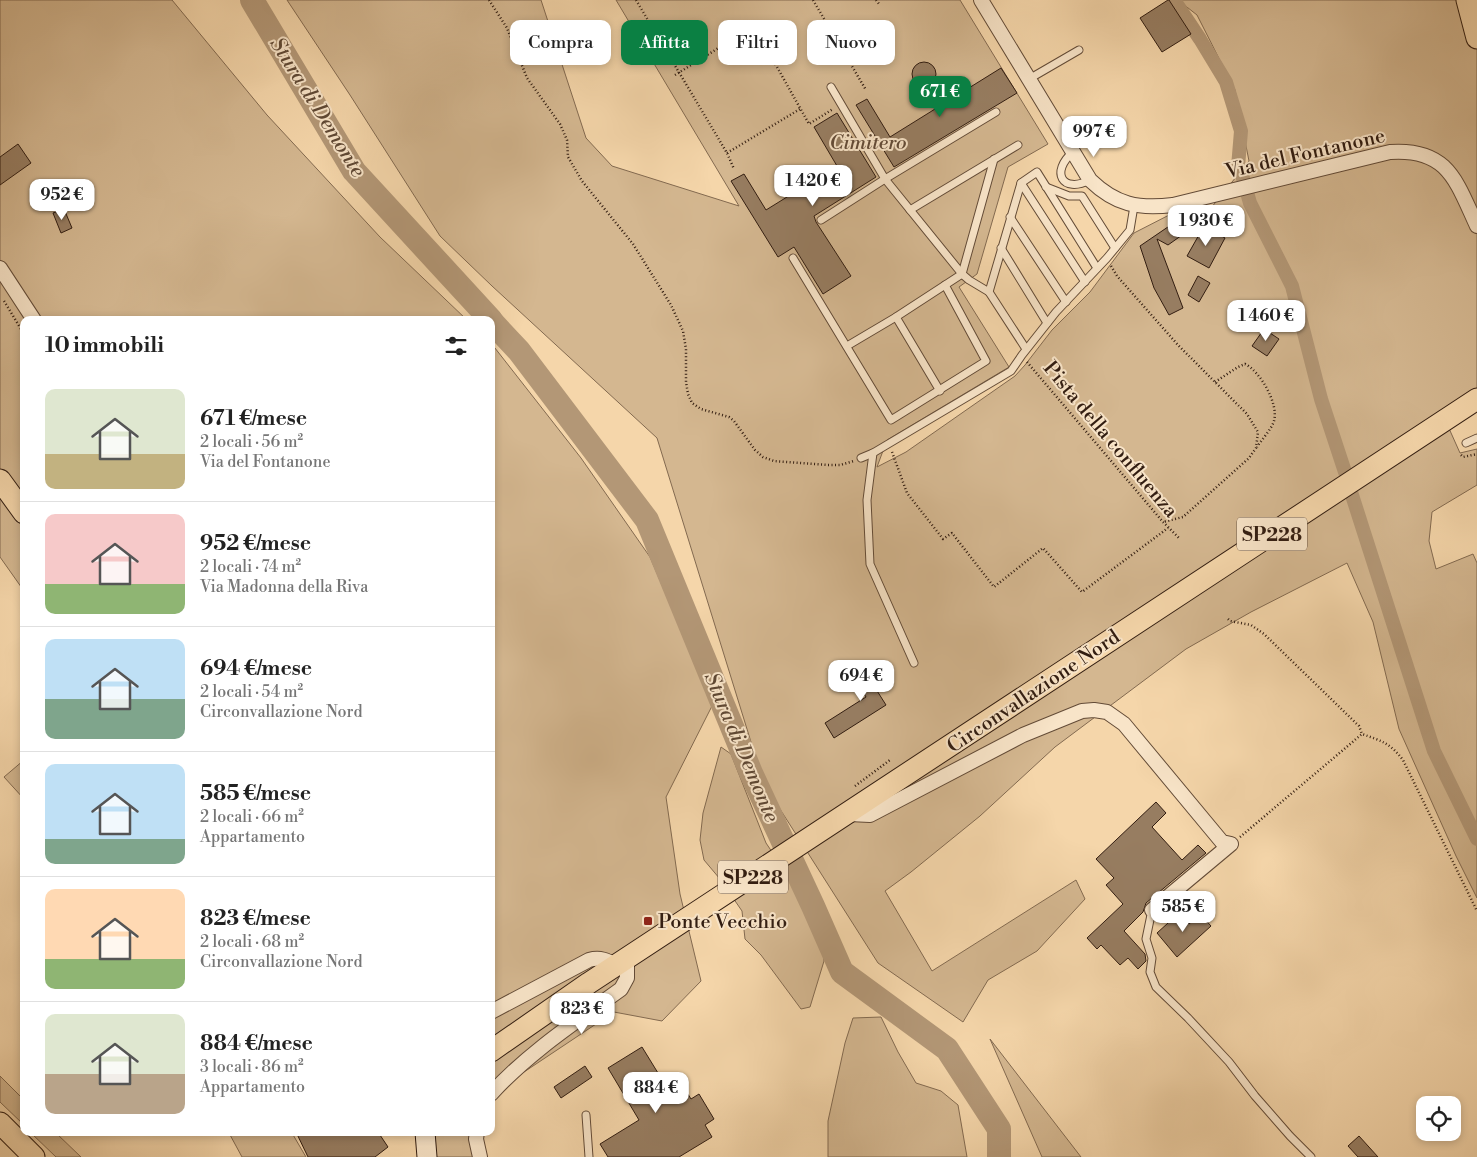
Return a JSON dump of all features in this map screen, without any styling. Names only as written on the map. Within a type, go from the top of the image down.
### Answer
[{"type":"main road","points":[[1467,0],[1477,38]]},
{"type":"main road","name":"Circonvallazione Nord","points":[[495,1048],[589,983],[849,814],[1066,668],[1477,400]]},
{"type":"main road","points":[[0,480],[20,508]]},
{"type":"main road","name":"Circonvallazione Nord","points":[[495,1034],[589,983]]},
{"type":"main road","points":[[0,1123],[34,1157]]},
{"type":"main road","points":[[425,1136],[427,1157]]},
{"type":"main road","points":[[432,1136],[432,1157]]},
{"type":"street","name":"Via del Fontanone","points":[[981,0],[1090,180],[1116,200],[1134,206],[1154,207],[1173,205],[1390,152],[1408,151],[1424,154],[1438,162],[1450,173],[1477,226]]},
{"type":"street","points":[[0,268],[31,316]]},
{"type":"street","points":[[849,814],[870,815],[1023,735],[1082,711],[1094,710],[1106,712],[1124,724],[1222,842],[1231,844]]},
{"type":"street","points":[[1152,910],[1231,844]]},
{"type":"street","points":[[495,1010],[589,960],[597,958],[622,962],[627,978],[622,989],[562,1032],[512,1073],[495,1090]]},
{"type":"street","points":[[476,1136],[480,1157]]},
{"type":"lane","points":[[1029,79],[1079,50]]},
{"type":"lane","points":[[831,87],[884,179],[962,274],[989,292],[1024,352]]},
{"type":"lane","points":[[821,220],[884,179],[996,112]]},
{"type":"lane","points":[[910,210],[1018,144]]},
{"type":"lane","points":[[1073,152],[1065,160],[1060,176],[1065,182],[1073,185],[1082,184],[1090,180]]},
{"type":"lane","points":[[847,346],[962,274],[994,159]]},
{"type":"lane","points":[[989,292],[1021,183],[1037,172],[1097,268]]},
{"type":"lane","points":[[1021,183],[1085,282]]},
{"type":"lane","points":[[1046,187],[1069,196],[1082,196],[1115,248]]},
{"type":"lane","points":[[861,458],[873,453],[1011,371],[1047,323],[1130,230],[1134,206]]},
{"type":"lane","points":[[1010,217],[1066,302]]},
{"type":"lane","points":[[1001,248],[1047,323]]},
{"type":"lane","points":[[792,258],[891,420],[986,361],[945,285]]},
{"type":"lane","points":[[896,317],[940,391]]},
{"type":"lane","points":[[1466,443],[1477,438]]},
{"type":"lane","points":[[873,453],[868,500],[870,564],[914,663]]},
{"type":"lane","points":[[1152,910],[1146,939],[1152,958],[1150,972],[1156,987],[1229,1062],[1254,1096],[1311,1157]]},
{"type":"lane","points":[[586,1115],[590,1157]]},
{"type":"path","points":[[489,0],[507,28],[527,78],[560,124],[567,140],[568,157],[582,181],[633,244],[671,305],[683,331],[686,349],[686,382],[692,403],[701,409],[729,417],[755,450],[763,457],[774,461],[840,465],[861,458]]},
{"type":"path","points":[[636,0],[676,74],[726,153],[734,169]]},
{"type":"path","points":[[813,0],[866,90]]},
{"type":"path","points":[[876,0],[879,4]]},
{"type":"path","points":[[676,74],[754,26],[809,124],[841,105]]},
{"type":"path","points":[[726,153],[801,109]]},
{"type":"path","points":[[1107,258],[1117,276],[1178,345],[1247,414],[1258,432],[1256,448]]},
{"type":"path","points":[[0,295],[20,328]]},
{"type":"path","name":"Pista della confluenza","points":[[1024,352],[1168,528],[1180,539]]},
{"type":"path","points":[[1163,522],[1183,517],[1249,458],[1274,421],[1274,411],[1269,392],[1252,367],[1245,364],[1215,382]]},
{"type":"path","points":[[889,443],[907,493],[943,539],[952,533],[994,587],[1043,548],[1082,592],[1168,528]]},
{"type":"path","points":[[1461,456],[1477,454]]},
{"type":"path","points":[[1228,619],[1251,625],[1264,634],[1359,726],[1362,734],[1394,748],[1403,760],[1477,911]]},
{"type":"path","points":[[1231,844],[1362,734]]},
{"type":"path","points":[[862,780],[890,760]]},
{"type":"green space","points":[[0,0],[172,0],[267,115],[380,237],[463,316],[20,316],[20,585],[0,557]]},
{"type":"green space","name":"Cimitero","points":[[287,0],[541,0],[548,20],[510,20],[510,65],[562,65],[586,138],[612,166],[739,206],[655,65],[708,65],[708,20],[628,20],[616,0],[960,0],[1048,144],[1008,167],[977,274],[959,287],[1009,367],[887,440],[877,467],[906,452],[1015,376],[1052,330],[1090,292],[1134,233],[1175,212],[1199,205],[1211,208],[1249,161],[1235,90],[1197,15],[1178,0],[1477,0],[1477,388],[1443,415],[1460,453],[1477,449],[1477,485],[1432,512],[1429,541],[1436,569],[1473,554],[1477,563],[1477,898],[1399,729],[1373,622],[1347,563],[1251,612],[1186,649],[1055,747],[980,816],[885,891],[932,971],[1076,880],[1085,899],[1037,951],[988,980],[963,1022],[878,963],[764,784],[657,438],[440,236]]},
{"type":"green space","points":[[495,348],[581,458],[650,557],[713,704],[666,797],[680,894],[701,981],[662,1021],[614,1012],[495,1091]]},
{"type":"green space","points":[[721,747],[731,754],[766,843],[799,892],[822,941],[824,961],[810,1007],[801,1009],[761,955],[745,939],[742,911],[704,860],[700,840],[703,813]]},
{"type":"green space","points":[[20,763],[20,795],[4,777]]},
{"type":"green space","points":[[881,1017],[916,1083],[941,1091],[958,1105],[967,1157],[828,1157],[828,1121],[845,1043],[853,1018]]},
{"type":"green space","points":[[990,1039],[1081,1157],[1042,1157]]},
{"type":"green space","points":[[0,1076],[20,1096],[20,1121],[0,1102]]},
{"type":"green space","points":[[34,1136],[59,1136],[81,1157],[56,1157]]},
{"type":"green space","points":[[231,1136],[294,1136],[306,1157],[242,1157]]},
{"type":"green space","points":[[416,1136],[472,1136],[476,1157],[418,1157]]},
{"type":"building","points":[[1168,0],[1191,34],[1162,52],[1140,18]]},
{"type":"building","points":[[924,62],[933,65],[936,74],[933,83],[924,86],[915,83],[912,74],[915,65]]},
{"type":"building","points":[[1001,68],[1017,93],[894,167],[856,105],[867,99],[890,137]]},
{"type":"building","points":[[837,113],[876,177],[814,216],[851,276],[823,294],[794,247],[778,257],[731,181],[744,174],[766,210],[837,166],[814,127]]},
{"type":"building","points":[[18,144],[31,163],[0,185],[0,157]]},
{"type":"building","points":[[64,209],[72,228],[61,233],[53,213]]},
{"type":"building","points":[[1184,216],[1192,228],[1168,245],[1157,239],[1183,308],[1169,315],[1154,288],[1140,246]]},
{"type":"building","points":[[1204,226],[1225,238],[1209,268],[1187,256]]},
{"type":"building","points":[[1198,276],[1210,283],[1199,302],[1188,295]]},
{"type":"building","points":[[1264,329],[1279,339],[1267,356],[1252,346]]},
{"type":"building","points":[[878,663],[887,678],[874,686],[886,705],[834,738],[825,723],[866,697],[854,677]]},
{"type":"building","points":[[1156,802],[1166,813],[1152,827],[1182,860],[1198,845],[1206,853],[1146,903],[1143,912],[1124,931],[1145,954],[1146,961],[1138,969],[1128,958],[1120,965],[1101,945],[1097,949],[1087,938],[1123,904],[1106,885],[1114,878],[1096,859]]},
{"type":"building","points":[[1179,913],[1189,924],[1200,914],[1211,926],[1177,957],[1157,933]]},
{"type":"building","points":[[642,1047],[674,1099],[686,1091],[691,1099],[699,1094],[714,1119],[705,1125],[712,1137],[679,1157],[608,1157],[600,1144],[639,1120],[608,1068]]},
{"type":"building","points":[[585,1066],[592,1077],[561,1098],[554,1087]]},
{"type":"building","points":[[298,1136],[381,1136],[388,1147],[375,1157],[308,1157]]},
{"type":"building","points":[[1359,1136],[1378,1157],[1358,1157],[1348,1146]]},
{"type":"waterway","name":"Stura di Demonte","points":[[252,0],[354,171],[487,316]]},
{"type":"waterway","points":[[1174,0],[1226,82],[1241,131],[1238,167],[1241,171],[1250,203],[1292,286],[1321,399],[1345,472]]},
{"type":"waterway","name":"Stura di Demonte","points":[[495,325],[519,351],[647,520],[751,773],[842,972],[947,1049],[999,1129],[999,1157]]},
{"type":"waterway","points":[[1351,492],[1434,751],[1477,839]]},
{"type":"place","name":"Ponte Vecchio","points":[[648,921]]}]
